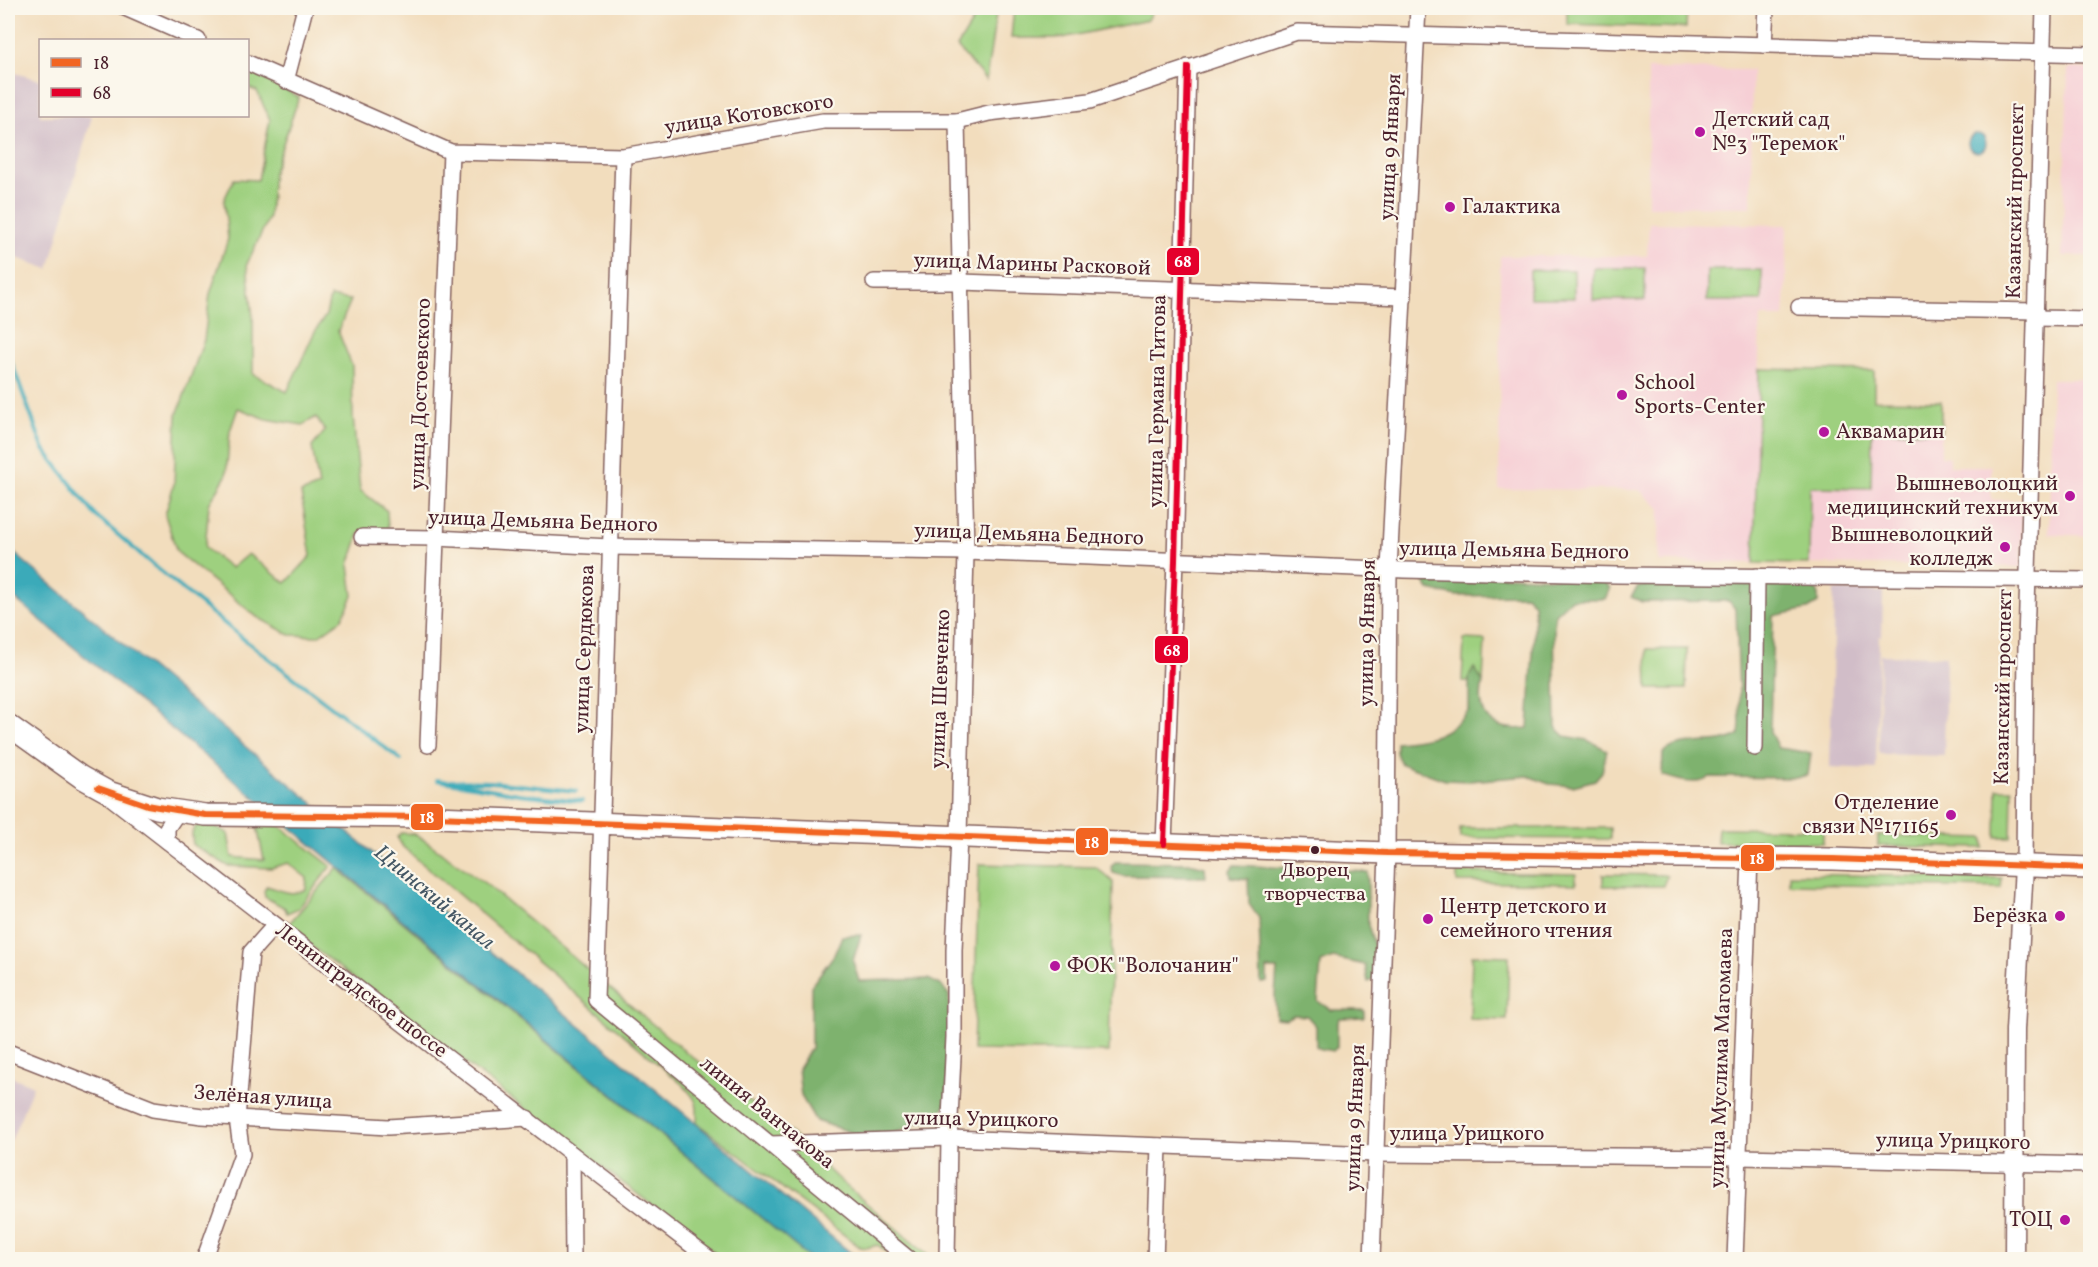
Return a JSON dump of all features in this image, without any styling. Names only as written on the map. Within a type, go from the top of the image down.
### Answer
[{"type":"highway","name":"Ленинградское шоссе","points":[[8,725],[98,788]]},
{"type":"highway","points":[[98,788],[127,800],[178,812],[205,815],[602,823],[1387,853],[1750,858],[2091,868]]},
{"type":"main road","name":"Казанский проспект","points":[[2014,1260],[2015,1030],[2024,866]]},
{"type":"street","points":[[125,8],[196,39]]},
{"type":"street","points":[[286,81],[305,8]]},
{"type":"street","name":"улица 9 Января","points":[[1372,1260],[1387,853],[1389,569],[1418,8]]},
{"type":"street","points":[[1764,45],[1766,8]]},
{"type":"street","name":"Казанский проспект","points":[[2024,866],[2028,578],[2044,8]]},
{"type":"street","name":"улица Котовского","points":[[249,63],[451,152],[623,156],[823,121],[957,121],[989,113],[1090,101],[1297,32],[2091,54]]},
{"type":"street","name":"улица Германа Титова","points":[[1164,844],[1175,561],[1188,67]]},
{"type":"street","name":"улица Шевченко","points":[[947,1260],[966,552],[957,121]]},
{"type":"street","name":"улица Достоевского","points":[[428,744],[451,152]]},
{"type":"street","name":"улица Сердюкова","points":[[596,1000],[623,156]]},
{"type":"street","name":"улица Марины Расковой","points":[[874,282],[961,282],[1404,297]]},
{"type":"street","points":[[1799,308],[2036,314],[2091,319]]},
{"type":"street","name":"улица Демьяна Бедного","points":[[362,537],[436,538],[609,547],[966,552],[1389,569],[2091,580]]},
{"type":"street","points":[[1755,748],[1757,576]]},
{"type":"street","name":"Ленинградское шоссе","points":[[98,788],[711,1260]]},
{"type":"street","points":[[167,841],[167,828],[178,812]]},
{"type":"street","name":"улица Муслима Магомаева","points":[[1735,1260],[1750,858]]},
{"type":"street","points":[[204,1260],[242,1154],[237,1119],[251,951],[275,925]]},
{"type":"street","name":"линия Ванчакова","points":[[596,1000],[910,1260]]},
{"type":"street","name":"Зелёная улица","points":[[8,1052],[153,1109],[202,1116],[388,1127],[527,1118]]},
{"type":"street","name":"улица Урицкого","points":[[771,1144],[949,1138],[1376,1155],[1739,1157],[2091,1165]]},
{"type":"street","points":[[1155,1260],[1159,1146]]},
{"type":"street","points":[[572,1154],[573,1260]]},
{"type":"shaded area","points":[[2068,68],[2090,69],[2090,256],[2062,256]]},
{"type":"shaded area","name":"Детский сад №3 \"Теремок\"","points":[[1648,69],[1752,70],[1751,207],[1648,206]]},
{"type":"shaded area","points":[[8,71],[39,80],[39,117],[92,117],[49,269],[8,255]]},
{"type":"shaded area","points":[[1649,223],[1787,225],[1784,317],[1760,317],[1754,563],[1658,562],[1660,508],[1639,490],[1499,489],[1500,256],[1647,256]]},
{"type":"shaded area","name":"Вышневолоцкий медицинский техникум","points":[[2052,379],[2090,379],[2090,536],[2049,534]]},
{"type":"shaded area","points":[[1872,431],[1941,432],[1941,456],[1949,457],[1949,466],[1991,466],[1991,500],[2022,500],[2021,567],[1809,564],[1809,487]]},
{"type":"shaded area","points":[[1834,590],[1883,592],[1882,636],[1879,637],[1876,769],[1830,767]]},
{"type":"shaded area","points":[[1880,655],[1946,656],[1944,756],[1879,754]]},
{"type":"shaded area","points":[[8,1075],[33,1086],[11,1141],[8,1140]]},
{"type":"green space","points":[[979,8],[997,8],[986,80],[957,47]]},
{"type":"green space","points":[[1014,8],[1154,8],[1148,20],[1062,38],[1011,38]]},
{"type":"green space","points":[[1567,8],[1687,8],[1686,28],[1567,24]]},
{"type":"green space","points":[[249,71],[299,97],[273,173],[269,217],[247,264],[253,318],[253,374],[287,392],[314,333],[326,315],[330,297],[351,300],[338,331],[352,366],[353,416],[360,490],[387,511],[388,530],[360,532],[349,565],[353,596],[342,619],[318,636],[290,635],[257,617],[177,552],[165,515],[174,484],[177,415],[204,340],[210,294],[228,239],[224,200],[234,179],[258,180],[270,120],[257,91],[249,88]],"holes":[[[238,408],[266,419],[303,425],[316,417],[325,431],[312,447],[319,486],[301,493],[311,556],[286,583],[248,554],[231,568],[205,548],[209,504],[226,476],[230,431]]]},
{"type":"green space","points":[[1593,268],[1645,268],[1645,300],[1593,300]]},
{"type":"green space","points":[[1530,270],[1574,270],[1574,298],[1530,298]]},
{"type":"green space","points":[[1707,270],[1762,270],[1762,301],[1707,301]]},
{"type":"green space","points":[[1759,369],[1874,371],[1874,400],[1941,401],[1941,432],[1872,431],[1871,488],[1810,487],[1809,564],[1754,563]]},
{"type":"green space","points":[[1432,573],[1602,580],[1610,588],[1605,599],[1571,599],[1555,614],[1554,625],[1556,727],[1565,736],[1587,740],[1607,750],[1602,772],[1595,780],[1573,786],[1549,784],[1528,776],[1469,781],[1445,780],[1401,764],[1396,753],[1396,742],[1419,740],[1437,735],[1453,726],[1469,710],[1469,677],[1474,668],[1483,682],[1482,705],[1490,720],[1506,728],[1528,728],[1534,604],[1526,595],[1456,596],[1429,590],[1423,580]]},
{"type":"green space","points":[[1660,583],[1809,584],[1818,592],[1818,603],[1808,609],[1773,616],[1770,732],[1778,748],[1811,753],[1808,775],[1796,778],[1710,777],[1693,782],[1662,775],[1663,753],[1680,745],[1730,739],[1739,735],[1740,724],[1736,610],[1729,601],[1642,602],[1631,597],[1638,587]]},
{"type":"green space","points":[[1464,639],[1485,640],[1483,682],[1462,681]]},
{"type":"green space","points":[[1647,649],[1687,649],[1686,689],[1648,689]]},
{"type":"green space","points":[[1997,789],[2012,789],[2011,837],[1996,837]]},
{"type":"green space","points":[[256,822],[277,824],[331,866],[299,908],[287,913],[285,908],[265,897],[264,891],[267,886],[292,893],[306,889],[307,878],[288,863],[271,868],[228,866],[193,845],[193,831],[198,824],[213,826],[228,833],[232,857],[264,860]]},
{"type":"green space","points":[[1460,828],[1610,828],[1610,839],[1460,838]]},
{"type":"green space","points":[[1718,828],[1823,829],[1823,843],[1717,842]]},
{"type":"green space","points":[[401,833],[414,834],[424,840],[486,884],[681,1048],[792,1134],[838,1179],[932,1259],[895,1259],[878,1245],[860,1247],[697,1123],[696,1102],[683,1085],[403,847],[397,837]]},
{"type":"green space","points":[[1878,835],[1984,838],[1984,848],[1878,846]]},
{"type":"green space","points":[[1115,862],[1190,863],[1205,867],[1206,877],[1124,876],[1113,873],[1111,867]]},
{"type":"green space","points":[[979,864],[1096,867],[1113,882],[1109,1052],[973,1050]]},
{"type":"green space","points":[[1234,865],[1368,872],[1368,925],[1376,952],[1375,979],[1368,982],[1365,965],[1333,958],[1321,963],[1318,1001],[1331,1010],[1364,1010],[1364,1017],[1340,1018],[1337,1025],[1337,1047],[1333,1051],[1316,1046],[1316,1026],[1307,1016],[1293,1015],[1286,1019],[1276,1018],[1277,969],[1267,969],[1267,982],[1261,983],[1259,918],[1249,904],[1248,879],[1231,877],[1230,870]]},
{"type":"green space","points":[[337,868],[811,1259],[723,1259],[286,927]]},
{"type":"green space","points":[[1457,872],[1576,874],[1576,884],[1457,882]]},
{"type":"green space","points":[[1603,874],[1667,875],[1663,886],[1603,886]]},
{"type":"green space","points":[[1789,874],[2002,878],[2001,888],[1789,884]]},
{"type":"green space","points":[[861,935],[853,961],[859,981],[928,979],[941,985],[949,995],[947,1102],[935,1121],[919,1122],[895,1133],[856,1134],[816,1121],[801,1096],[798,1069],[811,1048],[811,986],[834,955],[842,936]]},
{"type":"green space","points":[[1472,955],[1509,956],[1507,1020],[1470,1019]]},
{"type":"water","points":[[1977,134],[1983,137],[1986,143],[1983,149],[1977,152],[1971,149],[1968,143],[1971,137]]},
{"type":"water","points":[[8,548],[858,1259],[811,1259],[8,593]]},
{"type":"waterway","points":[[8,353],[43,448],[95,515],[246,641],[401,760]]},
{"type":"waterway","points":[[437,780],[519,794],[582,801]]},
{"type":"waterway","points":[[451,781],[491,782],[576,791]]},
{"type":"transit line","name":"68","points":[[1164,844],[1175,561],[1188,67]]},
{"type":"transit line","name":"18","points":[[98,788],[147,805],[205,815],[435,817],[1387,853],[1833,859],[2090,868]]},
{"type":"place","name":"Детский сад №3 \"Теремок\"","points":[[1700,132]]},
{"type":"place","name":"Галактика","points":[[1450,207]]},
{"type":"place","name":"School Sports-Center","points":[[1622,395]]},
{"type":"place","name":"Аквамарин","points":[[1824,432]]},
{"type":"place","name":"Вышневолоцкий медицинский техникум","points":[[2070,496]]},
{"type":"place","name":"Вышневолоцкий колледж","points":[[2005,547]]},
{"type":"place","name":"Отделение связи №171165","points":[[1951,815]]},
{"type":"place","name":"Дворец творчества","points":[[1315,850]]},
{"type":"place","name":"Берёзка","points":[[2060,916]]},
{"type":"place","name":"Центр детского и семейного чтения","points":[[1428,919]]},
{"type":"place","name":"ФОК \"Волочанин\"","points":[[1055,966]]},
{"type":"place","name":"ТОЦ","points":[[2065,1220]]},
{"type":"water label","name":"Цнинский канал","points":[[434,898]]}]
